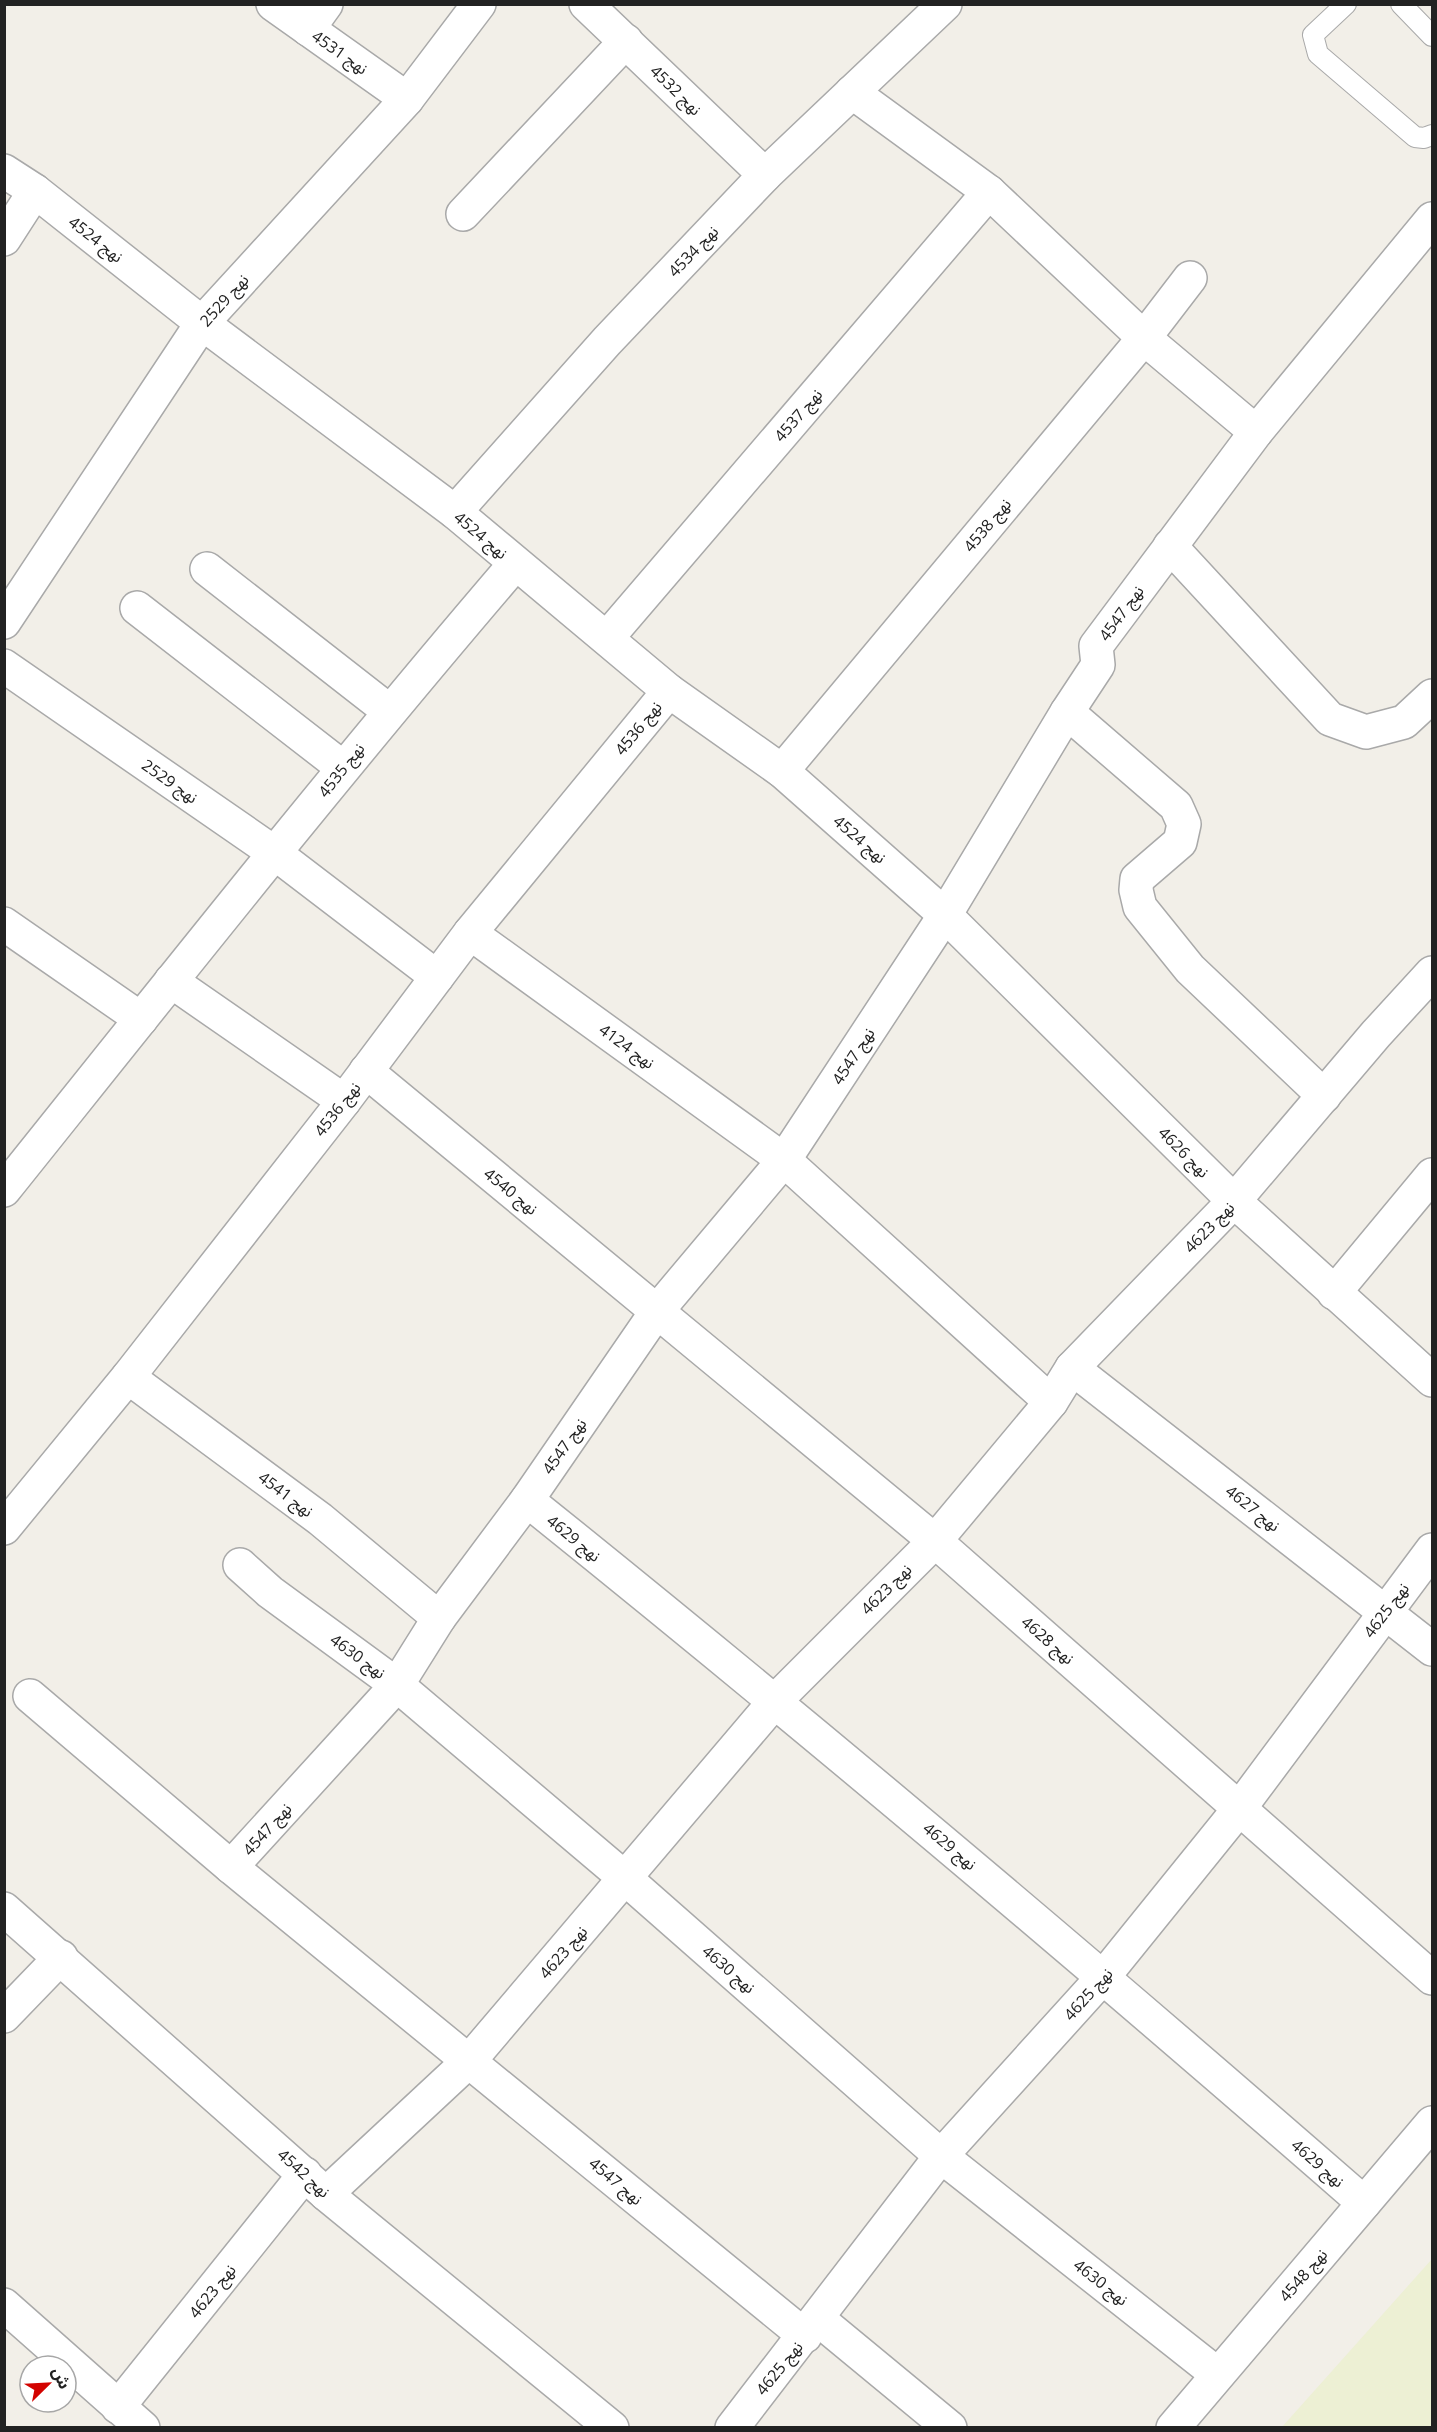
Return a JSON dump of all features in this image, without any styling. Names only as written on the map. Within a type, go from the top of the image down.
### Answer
[{"type":"street","name":"نهج 4531","points":[[273,4],[317,16],[407,99]]},
{"type":"street","name":"نهج 2529","points":[[4,622],[202,323],[407,99],[479,4]]},
{"type":"street","name":"نهج 4532","points":[[586,4],[765,175]]},
{"type":"street","name":"نهج 4534","points":[[455,512],[607,341],[765,175],[945,4]]},
{"type":"street","points":[[463,214],[626,41]]},
{"type":"street","points":[[852,92],[989,192],[1144,338],[1256,432]]},
{"type":"street","name":"نهج 4524","points":[[4,171],[35,191],[202,323],[455,512],[669,691],[782,771],[945,915]]},
{"type":"street","points":[[4,239],[35,191]]},
{"type":"street","name":"نهج 4537","points":[[607,638],[989,192]]},
{"type":"street","name":"نهج 4547","points":[[231,1867],[397,1685],[439,1618],[527,1500],[657,1311],[784,1160],[945,915],[1067,712],[1098,665],[1096,646],[1256,432],[1432,219]]},
{"type":"street","name":"نهج 4538","points":[[782,771],[1144,338],[1190,278]]},
{"type":"street","points":[[1170,546],[1330,719],[1366,732],[1404,722],[1432,696]]},
{"type":"street","name":"نهج 4535","points":[[4,1190],[276,854],[342,767],[515,564]]},
{"type":"street","points":[[207,568],[389,711]]},
{"type":"street","points":[[137,608],[342,767]]},
{"type":"street","name":"نهج 2529","points":[[4,666],[276,854],[437,976]]},
{"type":"street","name":"نهج 4536","points":[[4,1528],[128,1377],[344,1101],[470,933],[669,691]]},
{"type":"street","points":[[1067,712],[1110,752],[1176,806],[1184,824],[1180,842],[1137,879],[1136,890],[1140,907],[1190,969],[1324,1096]]},
{"type":"street","name":"نهج 4626","points":[[945,915],[1234,1202],[1432,1380]]},
{"type":"street","points":[[4,924],[141,1019]]},
{"type":"street","name":"نهج 4124","points":[[470,933],[784,1160],[1051,1402]]},
{"type":"street","name":"نهج 4623","points":[[118,2407],[316,2184],[470,2060],[776,1700],[935,1541],[1051,1402],[1072,1368],[1234,1202],[1432,973]]},
{"type":"street","points":[[171,981],[344,1101]]},
{"type":"street","name":"نهج 4540","points":[[366,1071],[657,1311]]},
{"type":"street","points":[[1334,1293],[1432,1175]]},
{"type":"street","name":"نهج 4628","points":[[657,1311],[935,1541],[1432,1978]]},
{"type":"street","name":"نهج 4627","points":[[1072,1368],[1432,1649]]},
{"type":"street","name":"نهج 4541","points":[[128,1377],[321,1520],[439,1618]]},
{"type":"street","name":"نهج 4629","points":[[527,1500],[776,1700],[1104,1976],[1364,2204]]},
{"type":"street","name":"نهج 4625","points":[[732,2427],[812,2328],[941,2156],[1104,1976],[1239,1809],[1432,1550]]},
{"type":"street","name":"نهج 4630","points":[[240,1565],[270,1592],[397,1685],[626,1879],[941,2156],[1217,2374]]},
{"type":"street","name":"نهج 4547","points":[[30,1696],[231,1867],[470,2060],[812,2328],[950,2427]]},
{"type":"street","name":"نهج 4542","points":[[4,1909],[316,2184],[612,2427]]},
{"type":"street","points":[[4,2016],[61,1957]]},
{"type":"street","name":"نهج 4548","points":[[1173,2427],[1432,2123]]},
{"type":"street","points":[[4,2305],[143,2427]]},
{"type":"lane","points":[[1346,4],[1313,35],[1318,54],[1415,137],[1424,138],[1432,135]]},
{"type":"lane","points":[[1401,4],[1432,36]]},
{"type":"green space","points":[[1432,2259],[1432,2427],[1282,2427]]}]
